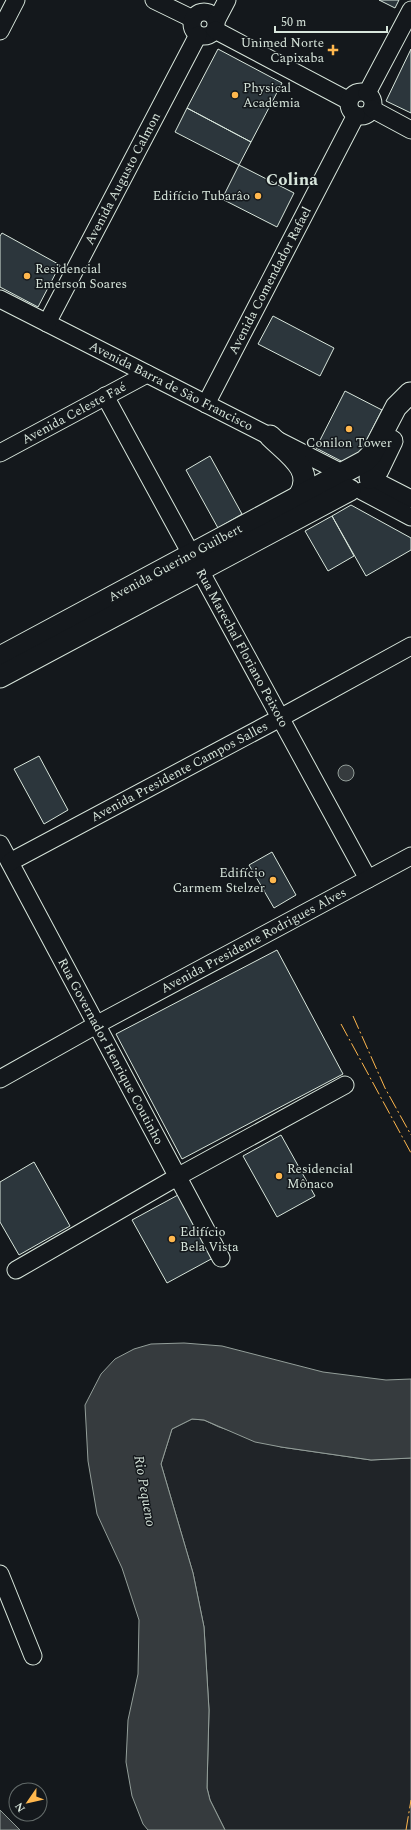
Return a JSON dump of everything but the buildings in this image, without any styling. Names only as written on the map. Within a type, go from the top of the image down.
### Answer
[{"type":"main road","points":[[355,480],[365,461],[371,455],[396,407],[410,392]]},
{"type":"main road","points":[[270,436],[299,465],[305,476],[305,487],[299,496]]},
{"type":"main road","name":"Avenida Guerino Guilbert","points":[[0,677],[196,562],[299,496],[355,480]]},
{"type":"main road","name":"Avenida Guerino Guilbert","points":[[0,657],[196,562],[355,480]]},
{"type":"street","points":[[0,30],[16,0]]},
{"type":"street","points":[[154,0],[210,13],[216,26],[361,105],[411,130]]},
{"type":"street","points":[[200,11],[192,28],[198,35],[208,36],[216,26],[227,0]]},
{"type":"street","name":"Avenida Comendador Rafael","points":[[206,404],[411,10]]},
{"type":"street","name":"Avenida Augusto Calmon","points":[[48,323],[198,35]]},
{"type":"street","name":"Avenida Barra de São Francisco","points":[[0,299],[355,480],[411,517]]},
{"type":"street","name":"Avenida Celeste Faé","points":[[0,453],[147,374]]},
{"type":"street","name":"Rua Marechal Floriano Peixoto","points":[[105,396],[368,879]]},
{"type":"street","name":"Avenida Barra de São Francisco","points":[[355,480],[411,499]]},
{"type":"street","name":"Avenida Presidente Campos Salles","points":[[10,862],[280,718],[411,646]]},
{"type":"street","name":"Rua Governador Henrique Coutinho","points":[[0,844],[220,1258]]},
{"type":"street","name":"Avenida Presidente Rodrigues Alves","points":[[0,1079],[96,1025],[411,856]]},
{"type":"street","points":[[16,1270],[177,1177],[345,1084]]},
{"type":"street","points":[[0,1574],[33,1656]]},
{"type":"shaded area","points":[[192,1419],[204,1420],[219,1427],[281,1447],[371,1460],[411,1458],[411,1830],[225,1830],[210,1800],[207,1788],[209,1710],[204,1627],[193,1573],[161,1464],[172,1429]]},
{"type":"water","points":[[346,765],[352,767],[354,773],[352,779],[346,781],[340,779],[338,773],[340,767]]},
{"type":"water","name":"Rio Pequeno","points":[[184,1343],[222,1346],[323,1372],[386,1380],[411,1379],[411,1458],[371,1460],[281,1447],[255,1442],[204,1420],[192,1419],[172,1429],[161,1464],[193,1573],[204,1627],[209,1710],[207,1788],[210,1800],[225,1830],[148,1830],[143,1824],[132,1796],[126,1762],[128,1720],[138,1674],[139,1620],[122,1568],[97,1514],[88,1461],[85,1405],[101,1374],[115,1359],[134,1349],[151,1344]]},
{"type":"water","points":[[0,1810],[8,1818],[8,1822],[12,1822],[20,1830],[0,1830]]},
{"type":"power","points":[[353,1016],[385,1088],[411,1135]]},
{"type":"power","points":[[341,1024],[411,1153]]},
{"type":"power","points":[[406,1830],[411,1800]]},
{"type":"place","name":"Unimed Norte Capixaba","points":[[333,50]]},
{"type":"place","name":"Physical Academia","points":[[235,95]]},
{"type":"place","name":"Edifício Tubarâo","points":[[258,196]]},
{"type":"place","name":"Residencial Emerson Soares","points":[[27,276]]},
{"type":"place","name":"Conilon Tower","points":[[349,429]]},
{"type":"place","name":"Edifício Carmem Stelzer","points":[[273,880]]},
{"type":"place","name":"Residencial Mônaco","points":[[279,1176]]},
{"type":"place","name":"Edifício Bela Vista","points":[[172,1239]]},
{"type":"district","name":"Colina","points":[[292,180]]}]
